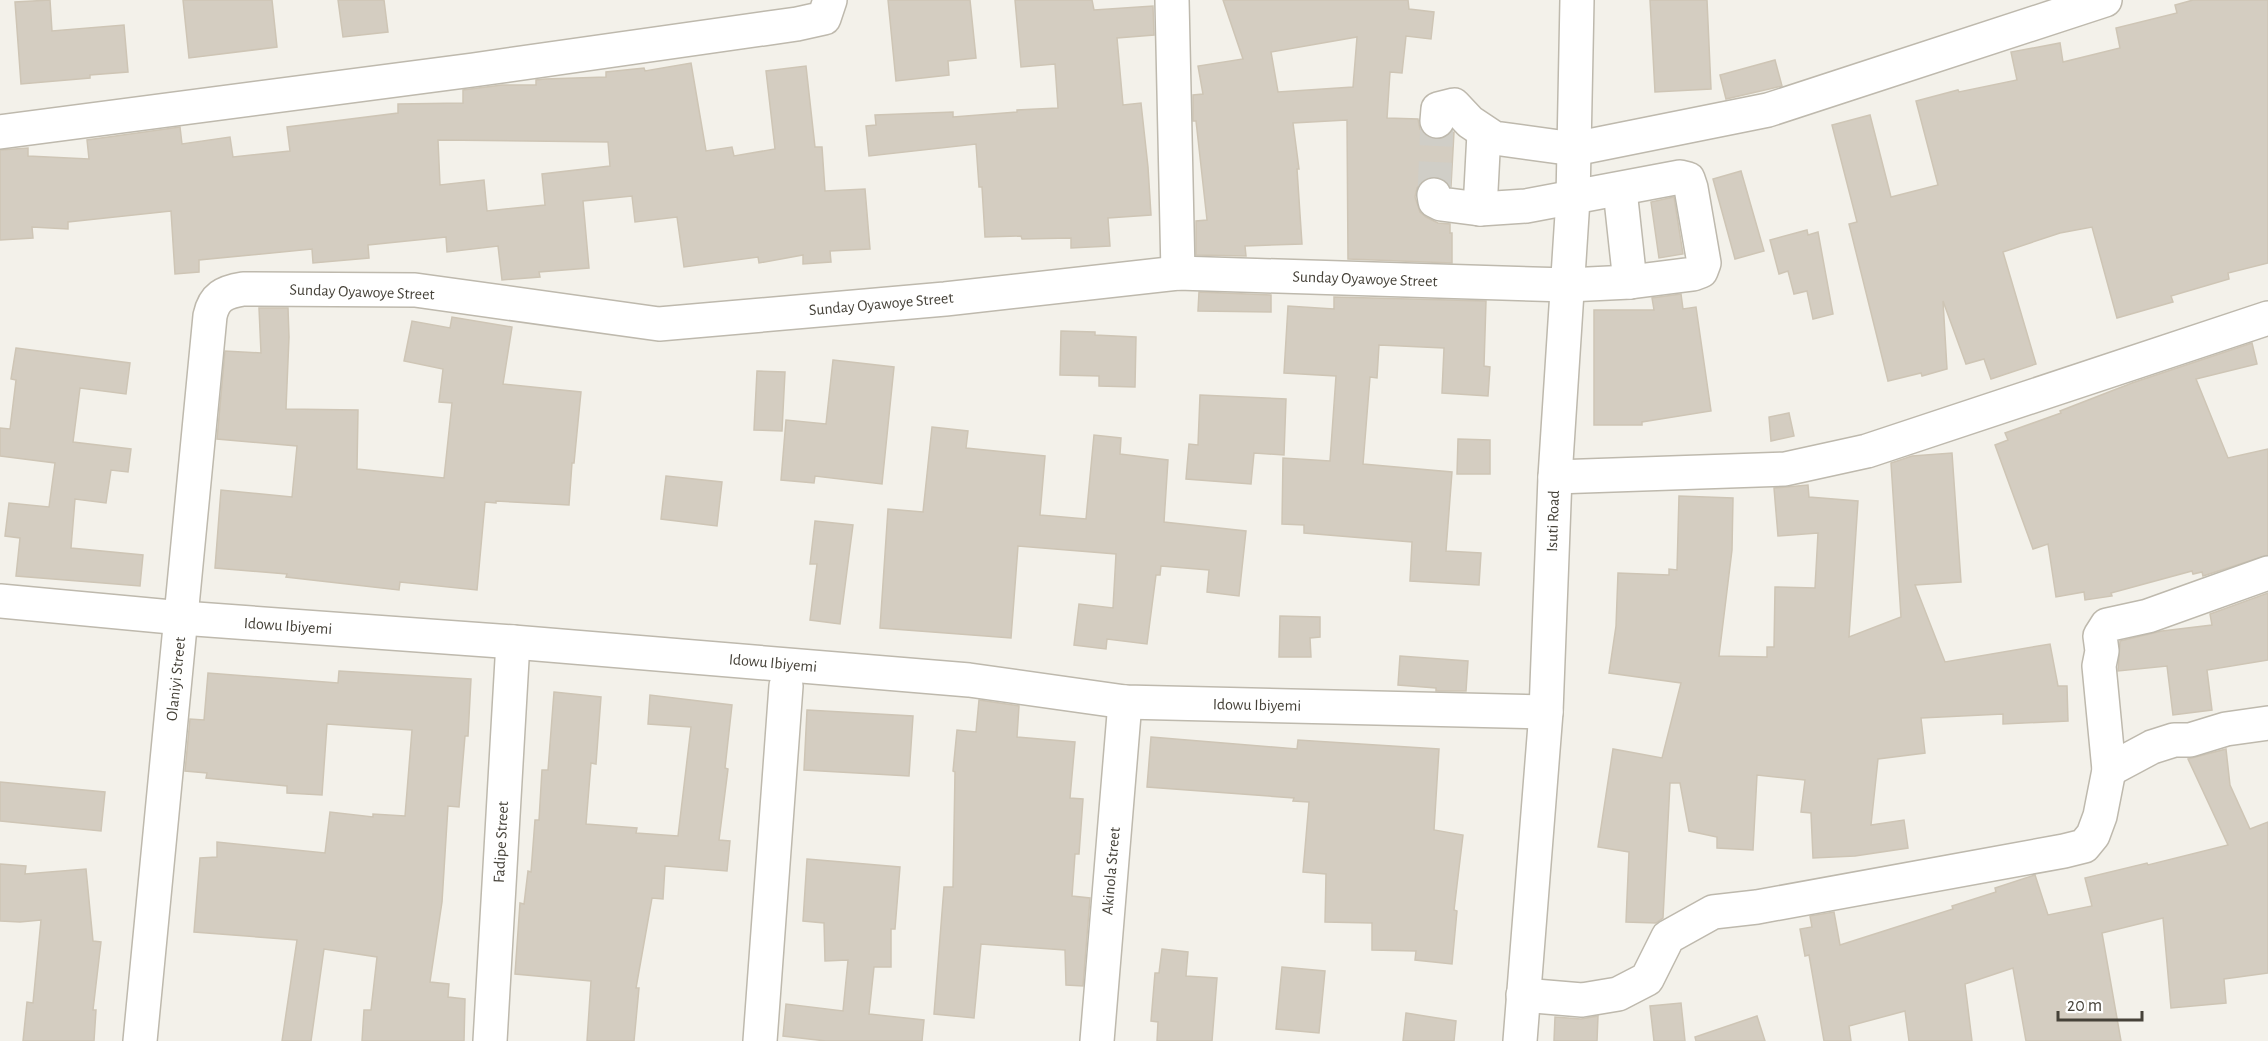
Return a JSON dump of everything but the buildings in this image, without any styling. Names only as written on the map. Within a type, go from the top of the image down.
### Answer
[{"type":"street","points":[[0,132],[473,70],[797,24],[824,18],[830,0]]},
{"type":"street","points":[[1172,0],[1178,273]]},
{"type":"street","name":"Isuti Road","points":[[1520,1041],[1546,712],[1555,477],[1573,199],[1577,0]]},
{"type":"street","points":[[1437,121],[1438,109],[1454,105],[1484,133],[1504,140],[1574,149],[1768,110],[2105,0]]},
{"type":"street","points":[[1480,209],[1484,133]]},
{"type":"street","name":"Sunday Oyawoye Street","points":[[210,316],[212,304],[219,296],[228,291],[243,289],[416,290],[659,324],[945,299],[1178,273],[1568,285],[1630,282],[1701,271],[1704,263],[1688,179],[1680,177],[1620,190]]},
{"type":"street","points":[[1434,195],[1435,201],[1441,204],[1480,209],[1526,206],[1620,190],[1630,282]]},
{"type":"street","name":"Olaniyi Street","points":[[140,1041],[210,316]]},
{"type":"street","points":[[1555,477],[1785,469],[1867,451],[2268,318]]},
{"type":"street","points":[[1523,995],[1582,1000],[1618,994],[1647,979],[1668,937],[1713,912],[1781,903],[2052,854],[2084,846],[2093,835],[2100,816],[2109,771],[2099,666],[2102,651],[2100,636],[2107,625],[2148,616],[2268,573]]},
{"type":"street","name":"Idowu Ibiyemi","points":[[0,601],[182,618],[513,642],[969,680],[1125,702],[1546,712]]},
{"type":"street","name":"Fadipe Street","points":[[490,1041],[513,642]]},
{"type":"street","points":[[760,1041],[786,686]]},
{"type":"street","name":"Akinola Street","points":[[1097,1041],[1125,702]]},
{"type":"street","points":[[2109,771],[2152,747],[2174,740],[2190,740],[2226,729],[2268,723]]},
{"type":"tunnel","points":[[1434,195],[1437,121]]}]
